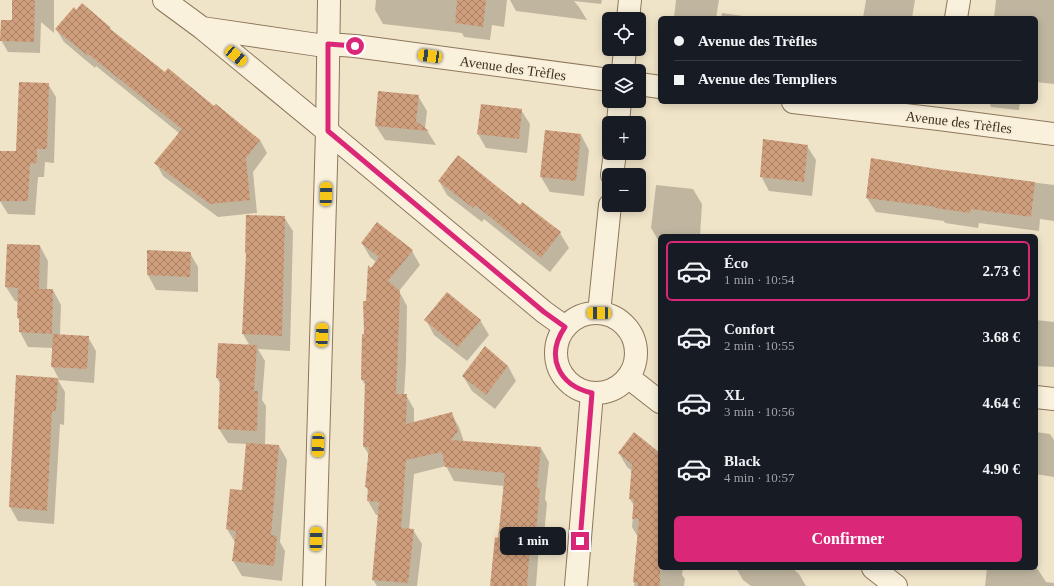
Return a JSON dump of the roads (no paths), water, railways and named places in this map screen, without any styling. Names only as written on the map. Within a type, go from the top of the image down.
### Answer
[{"type":"street","points":[[164,0],[202,28],[328,131],[544,312],[565,327]]},
{"type":"street","points":[[314,586],[328,131],[329,0]]},
{"type":"street","points":[[629,12],[630,0]]},
{"type":"street","points":[[956,16],[959,0]]},
{"type":"street","name":"Avenue des Trèfles","points":[[202,28],[318,44],[355,46],[602,79]]},
{"type":"street","points":[[646,85],[658,87]]},
{"type":"street","name":"Avenue des Trèfles","points":[[829,104],[940,110],[1054,134]]},
{"type":"street","points":[[599,313],[609,212]]},
{"type":"street","points":[[589,313],[599,313],[614,317],[625,326],[632,336],[636,349],[635,362],[630,375],[620,385],[608,392],[592,393],[581,391],[570,384],[561,374],[556,362],[556,349],[559,336],[565,327],[577,317],[589,313]]},
{"type":"street","points":[[628,377],[658,400]]},
{"type":"street","points":[[576,586],[592,393]]},
{"type":"street","points":[[1038,396],[1054,399]]},
{"type":"street","points":[[876,570],[896,586]]}]
